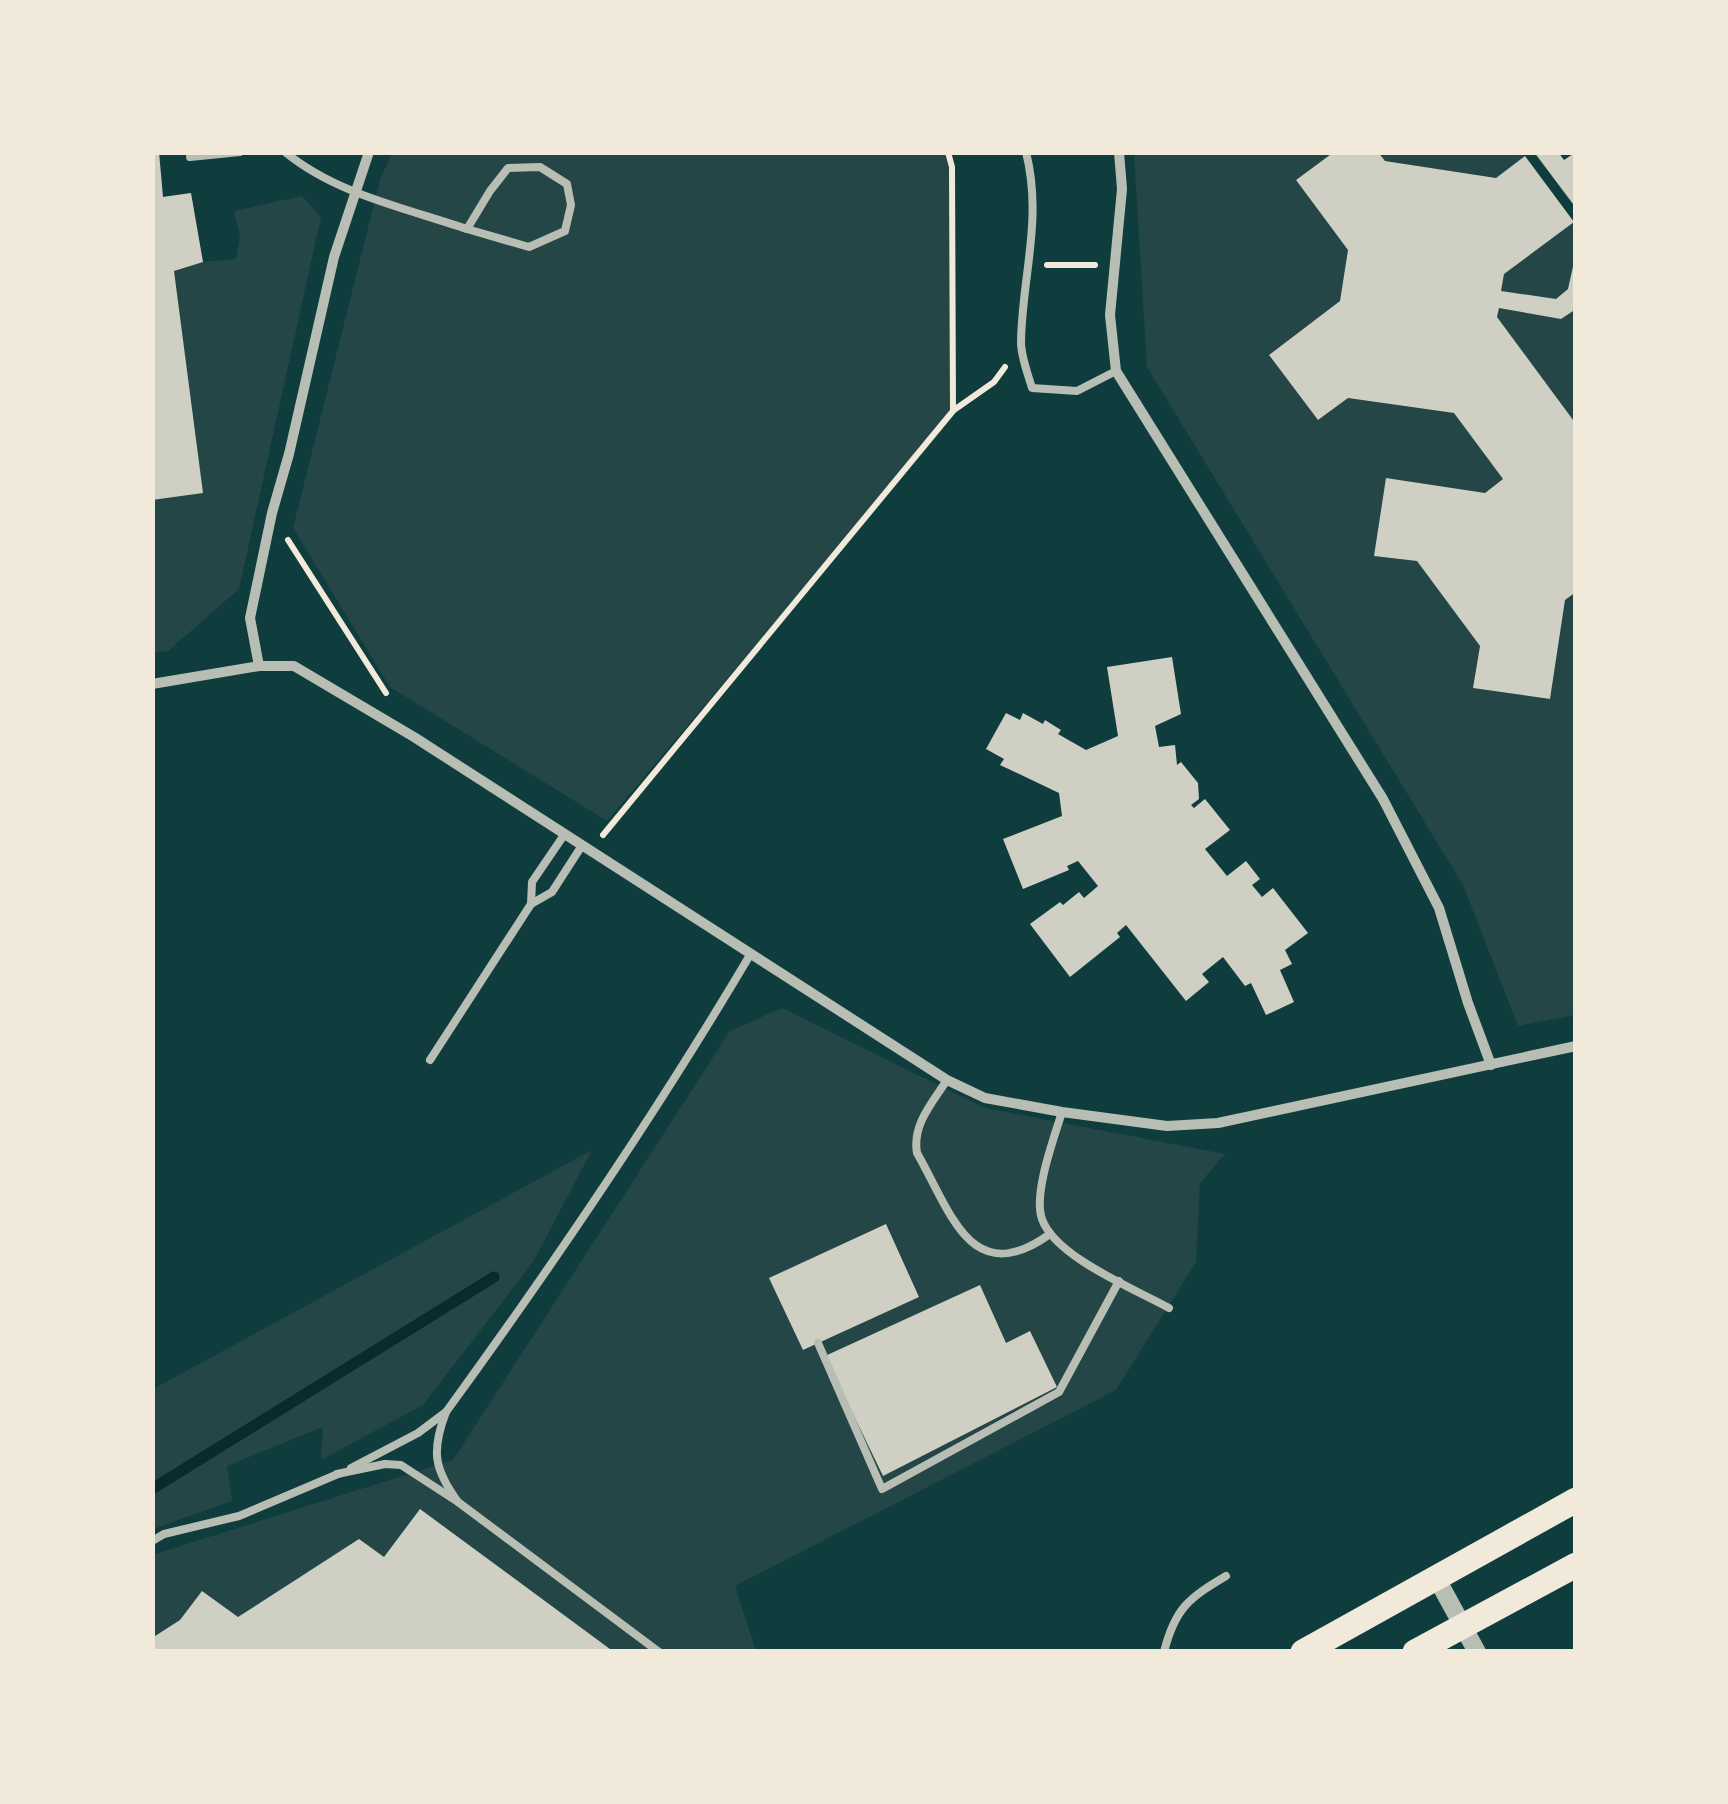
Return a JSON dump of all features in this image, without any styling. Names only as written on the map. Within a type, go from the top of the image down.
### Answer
[{"type":"main road","points":[[1303,1652],[1576,1500]]},
{"type":"main road","points":[[1415,1652],[1576,1565]]},
{"type":"street","points":[[259,666],[250,618],[272,513],[334,257],[369,152]]},
{"type":"street","points":[[1120,152],[1122,189],[1110,315],[1116,371],[1383,799],[1438,908],[1491,1065]]},
{"type":"street","points":[[152,684],[259,666],[294,666],[414,737],[947,1080],[985,1098],[1166,1126],[1218,1123],[1576,1046]]},
{"type":"street","points":[[1436,1578],[1477,1652]]},
{"type":"lane","points":[[190,157],[240,152]]},
{"type":"lane","points":[[285,152],[309,172],[354,191],[467,228],[529,247],[564,232],[571,205],[567,184],[540,167],[508,168],[467,228]]},
{"type":"lane","points":[[1026,152],[1033,180],[1031,265],[1021,345],[1032,388],[1076,391],[1116,371]]},
{"type":"lane","points":[[430,1060],[530,904],[532,882],[564,835]]},
{"type":"lane","points":[[530,904],[552,892],[586,850]]},
{"type":"lane","points":[[458,1502],[442,1480],[436,1462],[437,1435],[446,1412],[540,1283],[702,1036],[750,955]]},
{"type":"lane","points":[[947,1080],[928,1108],[914,1140],[917,1154],[963,1232],[975,1247],[1002,1256],[1028,1251],[1050,1234]]},
{"type":"lane","points":[[1062,1112],[1041,1196],[1041,1217],[1050,1234],[1065,1249],[1169,1308]]},
{"type":"lane","points":[[818,1343],[882,1490],[1059,1392],[1119,1281]]},
{"type":"lane","points":[[152,1541],[164,1534],[239,1516],[337,1474],[404,1441],[446,1412]]},
{"type":"lane","points":[[337,1474],[385,1464],[401,1465],[458,1502],[660,1652]]},
{"type":"lane","points":[[1164,1652],[1181,1608],[1194,1595],[1226,1576]]},
{"type":"path","points":[[948,152],[952,167],[953,411]]},
{"type":"path","points":[[1031,265],[1097,266]]},
{"type":"path","points":[[586,850],[953,411],[994,382],[1021,345]]},
{"type":"path","points":[[272,513],[414,737]]},
{"type":"shaded area","points":[[1522,152],[1525,156],[1496,178],[1385,161],[1378,153]]},
{"type":"shaded area","points":[[152,153],[159,153],[163,196],[191,193],[203,262],[236,259],[240,237],[234,211],[302,196],[321,217],[239,589],[168,651],[153,653]]},
{"type":"shaded area","points":[[392,153],[946,153],[952,167],[953,411],[607,821],[390,687],[293,528],[380,180]]},
{"type":"shaded area","points":[[1134,153],[1334,153],[1296,180],[1348,250],[1340,301],[1269,355],[1318,420],[1348,398],[1454,413],[1503,479],[1485,493],[1387,478],[1374,556],[1417,561],[1480,646],[1474,688],[1550,699],[1565,600],[1575,592],[1575,1015],[1518,1026],[1463,885],[1147,367]]},
{"type":"shaded area","points":[[1574,222],[1575,424],[1497,317],[1504,274]]},
{"type":"shaded area","points":[[782,1008],[985,1108],[1225,1154],[1200,1183],[1196,1262],[1116,1390],[735,1586],[756,1651],[174,1651],[153,1635],[152,1555],[453,1460],[730,1031]]},
{"type":"shaded area","points":[[592,1150],[533,1262],[423,1405],[321,1460],[323,1427],[227,1466],[232,1501],[153,1529],[153,1389]]},
{"type":"building","points":[[152,152],[159,152],[163,197],[191,193],[203,262],[174,271],[203,493],[152,500]]},
{"type":"building","points":[[1334,152],[1378,152],[1385,161],[1496,178],[1525,156],[1574,222],[1504,274],[1501,291],[1556,299],[1568,289],[1576,253],[1576,309],[1561,319],[1499,308],[1497,317],[1576,424],[1576,592],[1565,600],[1550,699],[1473,688],[1480,646],[1417,561],[1374,556],[1386,478],[1485,493],[1503,479],[1454,413],[1348,398],[1318,420],[1269,355],[1340,301],[1348,250],[1296,180]]},
{"type":"building","points":[[1534,152],[1558,152],[1564,160],[1576,152],[1576,208]]},
{"type":"building","points":[[1172,657],[1181,714],[1155,726],[1159,747],[1175,745],[1177,765],[1181,762],[1198,783],[1199,799],[1191,805],[1194,808],[1205,799],[1230,830],[1205,849],[1227,876],[1246,861],[1260,879],[1252,885],[1262,897],[1273,888],[1308,933],[1285,950],[1292,964],[1280,970],[1294,1002],[1266,1015],[1251,983],[1245,986],[1223,957],[1202,974],[1209,982],[1186,1001],[1126,925],[1117,933],[1120,937],[1070,977],[1030,924],[1060,902],[1063,905],[1079,892],[1084,898],[1098,886],[1078,861],[1067,866],[1069,870],[1023,889],[1003,839],[1062,816],[1059,793],[1000,765],[1004,759],[986,749],[1006,713],[1020,720],[1023,713],[1043,724],[1045,720],[1061,730],[1058,734],[1086,750],[1118,736],[1107,667]]},
{"type":"building","points":[[886,1224],[919,1297],[803,1350],[769,1278]]},
{"type":"building","points":[[980,1285],[1006,1343],[1030,1331],[1057,1387],[883,1476],[825,1356]]},
{"type":"building","points":[[420,1509],[614,1652],[152,1652],[152,1638],[180,1620],[202,1591],[238,1617],[359,1539],[384,1557]]},
{"type":"waterway","points":[[152,1489],[494,1277]]}]
